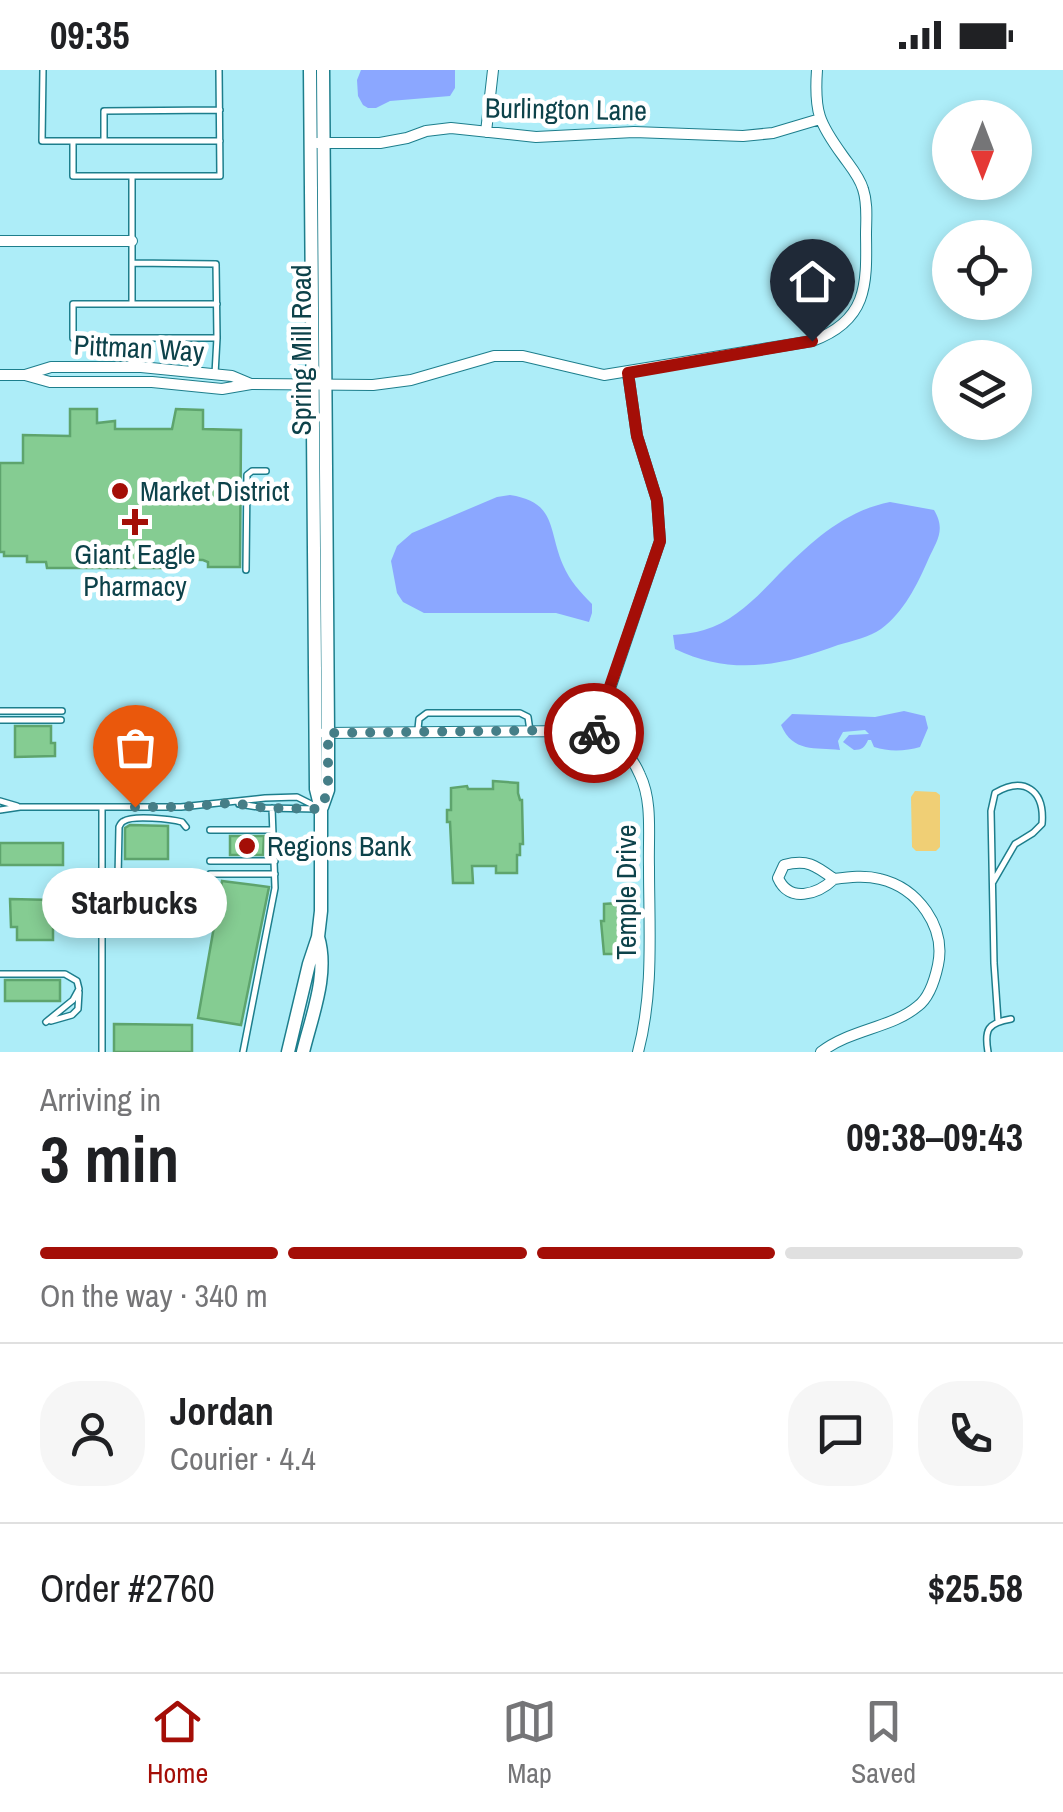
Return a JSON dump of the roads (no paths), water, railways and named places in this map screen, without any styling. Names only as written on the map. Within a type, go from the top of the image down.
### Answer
[{"type":"street","name":"Spring Mill Road","points":[[288,1052],[318,937],[321,910],[321,809],[316,790],[322,733],[317,143],[310,70]]},
{"type":"street","name":"Spring Mill Road","points":[[317,143],[323,70]]},
{"type":"street","points":[[486,132],[493,70]]},
{"type":"street","points":[[817,70],[820,119]]},
{"type":"street","name":"Burlington Lane","points":[[317,143],[380,143],[451,128],[536,137],[634,132],[743,136],[772,133],[820,119]]},
{"type":"street","name":"Pittman Way","points":[[0,375],[25,375],[50,382],[152,382],[222,389],[252,384],[373,386],[494,356],[523,356],[604,376],[812,341],[831,334],[848,320],[862,296],[867,274],[865,199],[858,178],[820,119]]},
{"type":"street","points":[[0,240],[132,241]]},
{"type":"street","name":"Pittman Way","points":[[25,375],[50,367],[160,368],[232,376],[252,384]]},
{"type":"street","points":[[322,733],[575,730],[595,734],[660,541],[657,500],[637,436],[628,373]]},
{"type":"street","name":"Temple Drive","points":[[595,734],[625,751],[640,775],[648,805],[649,984],[638,1052]]},
{"type":"street","points":[[821,1052],[844,1036],[918,1006],[935,977],[940,943],[938,929],[922,905],[884,880],[834,879],[812,864],[799,861],[784,864],[778,878],[783,889],[807,895],[834,879]]},
{"type":"street","name":"Spring Mill Road","points":[[304,1052],[324,956],[318,937]]},
{"type":"lane","points":[[43,70],[42,141],[220,141]]},
{"type":"lane","points":[[73,141],[73,176],[220,176],[219,70]]},
{"type":"lane","points":[[104,141],[104,111],[220,110]]},
{"type":"lane","points":[[132,176],[132,304]]},
{"type":"lane","points":[[132,262],[216,264],[215,374]]},
{"type":"lane","points":[[217,304],[73,304],[73,338],[218,338]]},
{"type":"lane","points":[[246,570],[247,475],[266,471]]},
{"type":"lane","points":[[0,711],[62,711]]},
{"type":"lane","points":[[418,732],[419,719],[427,714],[523,714],[528,717],[530,731]]},
{"type":"lane","points":[[0,720],[62,720]]},
{"type":"lane","points":[[993,882],[1015,844],[1042,824],[1036,792],[1024,786],[1013,785],[995,793],[991,811],[995,1008],[998,1021]]},
{"type":"lane","points":[[0,810],[181,807],[297,797],[321,809]]},
{"type":"lane","points":[[0,801],[20,807]]},
{"type":"lane","points":[[232,803],[321,809]]},
{"type":"lane","points":[[102,807],[102,1052]]},
{"type":"lane","points":[[243,1052],[275,874],[272,808]]},
{"type":"lane","points":[[118,878],[121,822],[169,819],[182,822],[186,828]]},
{"type":"lane","points":[[210,830],[272,830]]},
{"type":"lane","points":[[210,861],[274,861]]},
{"type":"lane","points":[[210,874],[275,874]]},
{"type":"lane","points":[[0,974],[65,974],[77,981],[79,990],[73,1000],[49,1022]]},
{"type":"lane","points":[[988,1052],[985,1038],[989,1027],[1011,1019]]},
{"type":"water","points":[[361,70],[455,70],[455,88],[450,96],[390,101],[368,108],[358,96]]},
{"type":"water","points":[[510,495],[536,504],[543,511],[566,571],[592,604],[589,622],[556,613],[424,613],[403,602],[397,593],[391,561],[397,546],[412,533]]},
{"type":"water","points":[[890,502],[934,510],[940,529],[909,598],[881,629],[861,639],[777,663],[716,663],[675,649],[673,635],[700,631],[726,621],[829,529],[873,506]]},
{"type":"water","points":[[904,711],[925,716],[928,728],[920,747],[886,750],[874,747],[868,740],[863,748],[854,750],[843,742],[849,735],[869,734],[865,730],[843,732],[838,741],[840,750],[814,748],[792,740],[781,725],[792,714],[875,717]]},
{"type":"place","name":"Market District","points":[[120,491]]},
{"type":"place","name":"Giant Eagle Pharmacy","points":[[135,522]]},
{"type":"place","name":"Starbucks","points":[[135,807]]},
{"type":"place","name":"Regions Bank","points":[[247,846]]}]
